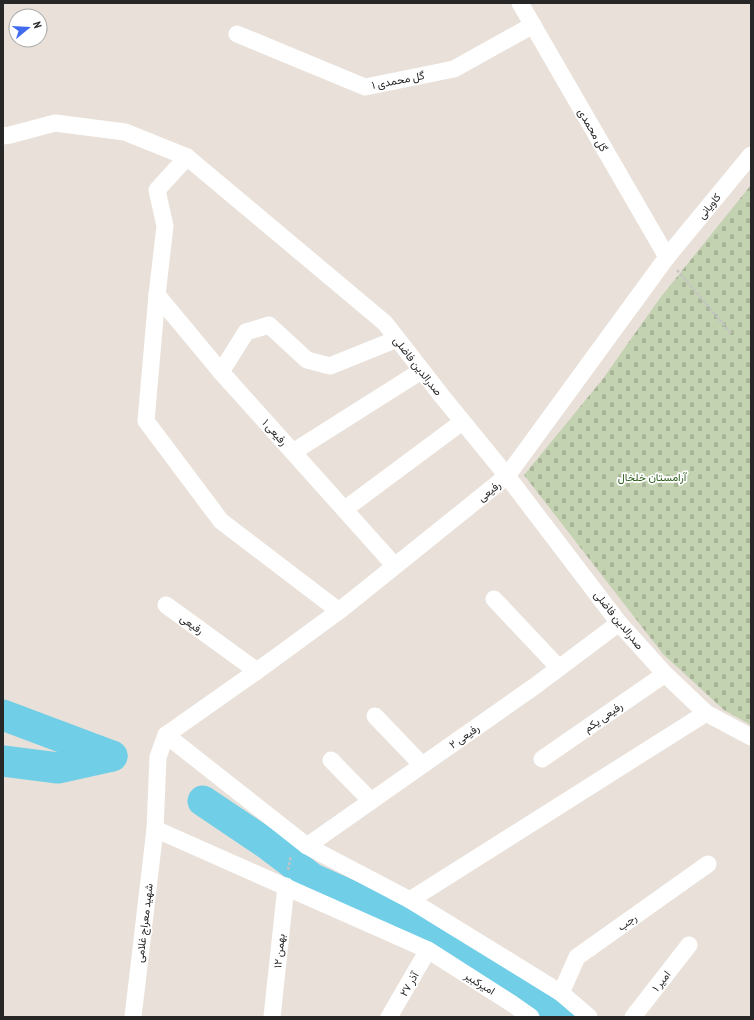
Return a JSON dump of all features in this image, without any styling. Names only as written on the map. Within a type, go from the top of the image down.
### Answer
[{"type":"street","name":"گل محمدی","points":[[520,3],[667,257]]},
{"type":"street","name":"گل محمدی ۱","points":[[237,34],[365,87],[454,69],[533,25]]},
{"type":"street","name":"صدرالدین فاضلی","points":[[3,136],[55,123],[125,132],[187,157],[385,323],[421,371],[507,476],[619,623],[665,674],[706,713],[751,737]]},
{"type":"street","name":"کاویانی","points":[[667,257],[751,155]]},
{"type":"street","points":[[187,157],[157,190],[165,226],[157,295],[146,421],[221,521],[339,611]]},
{"type":"street","name":"رفیعی","points":[[166,734],[257,671],[339,611],[507,476],[667,257]]},
{"type":"street","name":"رفیعی ۱","points":[[157,295],[221,372],[395,566]]},
{"type":"street","points":[[221,372],[246,332],[269,325],[307,360],[330,366],[397,340]]},
{"type":"street","points":[[293,452],[421,371]]},
{"type":"street","points":[[345,509],[462,422]]},
{"type":"street","points":[[494,599],[559,668]]},
{"type":"street","name":"رفیعی","points":[[166,605],[257,671]]},
{"type":"street","name":"رفیعی ۲","points":[[307,846],[559,668],[619,623]]},
{"type":"street","name":"رفیعی یکم","points":[[542,759],[665,674]]},
{"type":"street","points":[[410,900],[706,713]]},
{"type":"street","points":[[375,716],[422,765]]},
{"type":"street","points":[[166,734],[307,846],[410,900],[561,993],[589,1017]]},
{"type":"street","name":"شهید معراج غلامی","points":[[133,1017],[155,829],[158,756],[166,734]]},
{"type":"street","points":[[331,760],[371,801]]},
{"type":"street","name":"امیرکبیر","points":[[155,829],[428,950],[511,1010],[531,1017]]},
{"type":"street","name":"رجب","points":[[561,993],[577,957],[708,864]]},
{"type":"street","name":"۱۲ بهمن","points":[[272,1017],[286,886]]},
{"type":"street","name":"امیر ۱","points":[[633,1017],[689,945]]},
{"type":"street","name":"۲۷ آذر","points":[[389,1017],[428,950]]},
{"type":"path","points":[[667,257],[731,333]]},
{"type":"path","points":[[286,886],[294,836]]},
{"type":"green space","name":"آرامستان خلخال","points":[[751,185],[751,725],[724,710],[663,654],[524,475],[602,380],[660,298]]},
{"type":"waterway","points":[[3,715],[112,756]]},
{"type":"waterway","points":[[3,761],[58,768],[112,756]]},
{"type":"waterway","points":[[203,801],[267,844],[313,879],[412,923],[560,1017]]}]
